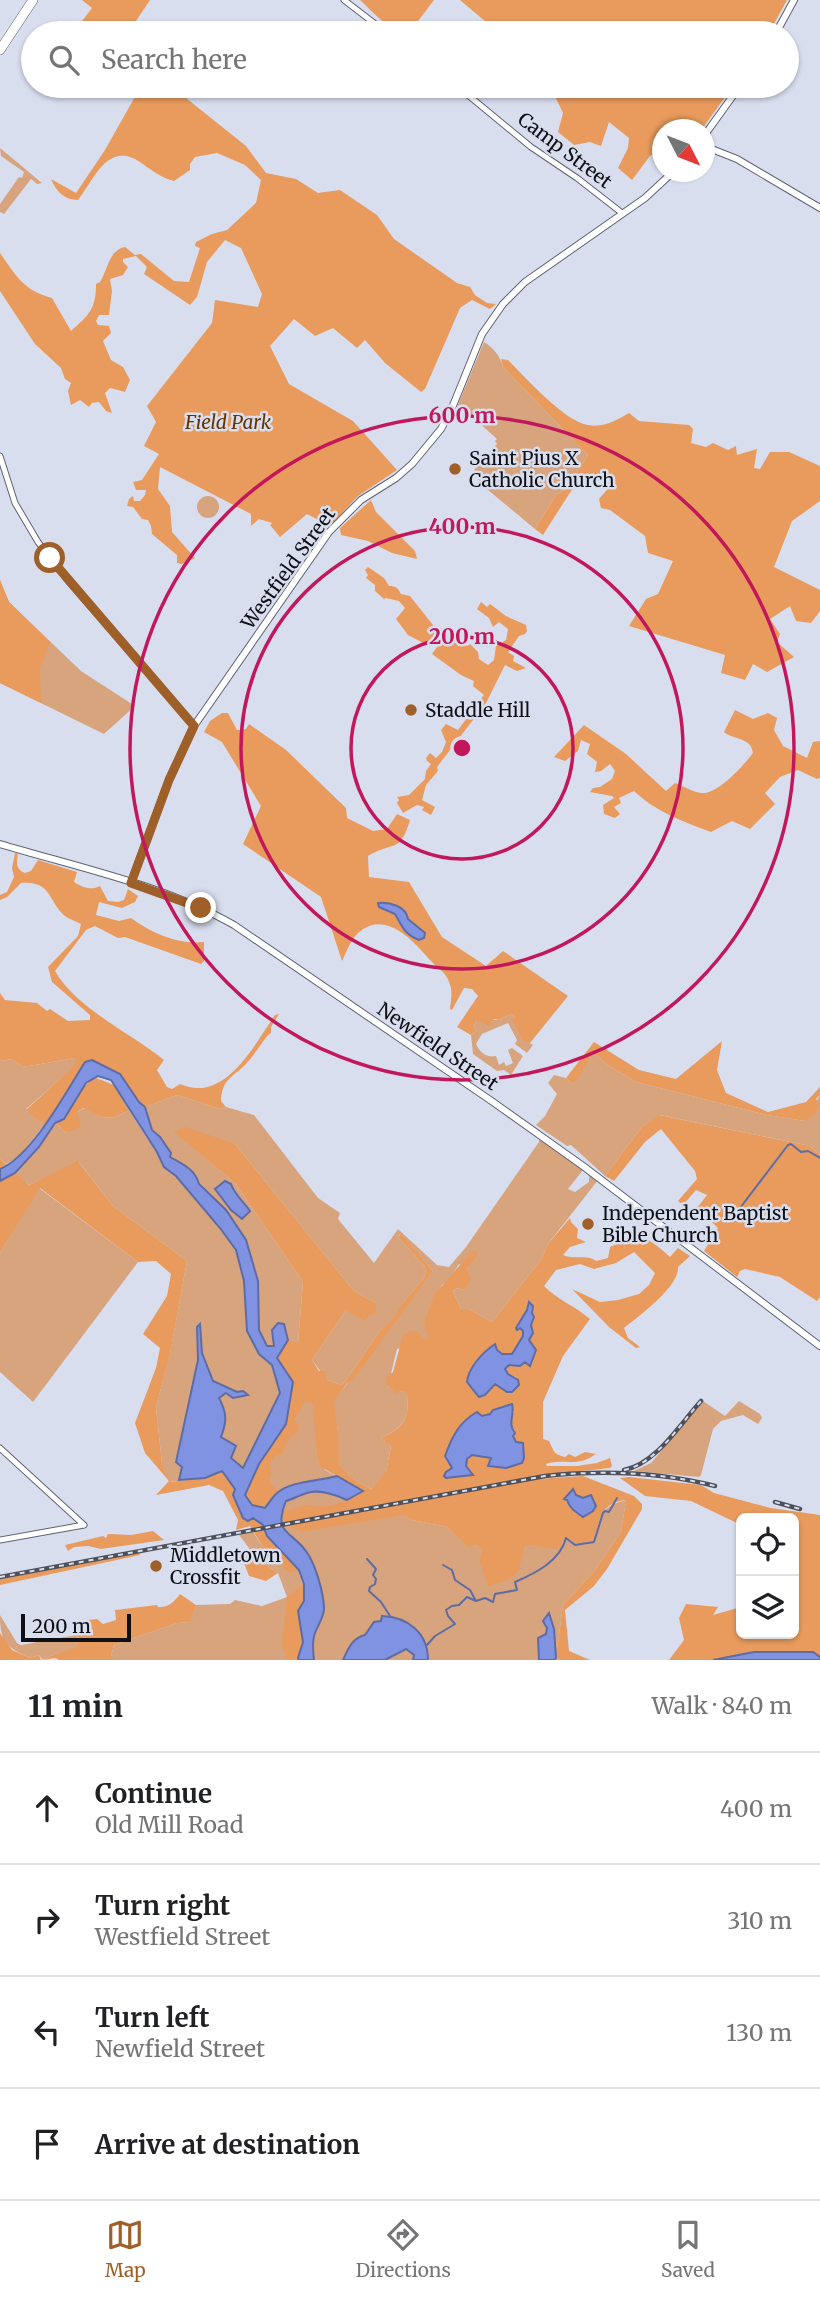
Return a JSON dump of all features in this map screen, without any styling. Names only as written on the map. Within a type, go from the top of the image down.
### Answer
[{"type":"highway","points":[[0,50],[33,0]]},
{"type":"main road","points":[[782,21],[793,0]]},
{"type":"main road","points":[[715,122],[732,98]]},
{"type":"main road","points":[[715,150],[737,159],[820,208]]},
{"type":"main road","name":"Westfield Street","points":[[131,883],[169,780],[194,726],[332,529],[361,500],[396,478],[412,464],[441,429],[482,334],[503,304],[535,274],[645,198],[662,182]]},
{"type":"main road","name":"Newfield Street","points":[[0,844],[131,883],[201,908],[241,930],[493,1102],[820,1346]]},
{"type":"street","points":[[344,0],[371,21]]},
{"type":"street","name":"Camp Street","points":[[472,98],[531,146],[622,213]]},
{"type":"street","points":[[0,456],[15,503],[38,542],[69,582],[194,726]]},
{"type":"street","points":[[0,1448],[84,1525],[0,1540]]},
{"type":"shaded area","points":[[0,148],[42,183],[37,184],[31,179],[4,214],[0,212],[0,204],[24,172],[1,156]]},
{"type":"shaded area","points":[[484,342],[496,353],[503,367],[588,455],[566,489],[556,495],[535,529],[488,490],[474,470],[497,444],[497,439],[466,411],[465,413],[457,407]]},
{"type":"shaded area","points":[[208,496],[216,499],[219,507],[216,515],[208,518],[200,515],[197,507],[200,499]]},
{"type":"shaded area","points":[[0,580],[9,602],[81,671],[135,706],[104,734],[0,683]]},
{"type":"shaded area","points":[[511,1014],[515,1017],[523,1039],[533,1045],[527,1053],[515,1044],[517,1040],[508,1023],[482,1034],[476,1044],[484,1054],[496,1056],[499,1065],[504,1062],[506,1066],[513,1063],[508,1050],[512,1048],[523,1056],[511,1075],[504,1070],[497,1071],[473,1054],[471,1035],[476,1031],[474,1026],[477,1020],[499,1020]]},
{"type":"shaded area","points":[[593,1052],[636,1082],[767,1115],[805,1121],[820,1095],[820,1155],[810,1146],[660,1115],[642,1127],[605,1176],[571,1145],[567,1146],[536,1125],[545,1116],[557,1094],[548,1083],[554,1075],[566,1078],[571,1083]]},
{"type":"shaded area","points":[[75,1058],[76,1065],[26,1109],[44,1125],[19,1157],[6,1164],[0,1159],[0,1061],[12,1059],[23,1067]]},
{"type":"shaded area","points":[[177,1095],[220,1109],[226,1107],[254,1115],[318,1198],[340,1213],[338,1219],[374,1263],[398,1229],[437,1265],[449,1267],[466,1247],[539,1142],[539,1138],[583,1170],[568,1189],[575,1192],[589,1182],[589,1175],[598,1180],[548,1244],[541,1260],[492,1322],[469,1309],[461,1309],[453,1291],[457,1288],[465,1290],[470,1280],[467,1268],[459,1264],[441,1286],[429,1337],[397,1349],[388,1386],[397,1393],[402,1391],[407,1395],[406,1416],[400,1426],[381,1438],[391,1445],[386,1473],[371,1489],[338,1466],[338,1431],[333,1402],[433,1271],[400,1234],[398,1237],[425,1267],[426,1275],[394,1319],[382,1328],[346,1380],[341,1385],[327,1380],[312,1360],[346,1310],[376,1303],[354,1291],[235,1144],[175,1132],[236,1184],[303,1282],[298,1343],[316,1391],[317,1458],[325,1470],[412,1520],[447,1527],[468,1546],[476,1545],[484,1550],[479,1559],[521,1555],[526,1546],[568,1536],[613,1504],[626,1500],[621,1532],[595,1570],[563,1605],[556,1657],[559,1660],[107,1660],[114,1645],[177,1623],[189,1622],[196,1605],[230,1604],[235,1600],[262,1606],[287,1597],[278,1573],[258,1560],[239,1535],[253,1532],[263,1547],[233,1495],[205,1478],[169,1482],[162,1464],[156,1407],[170,1353],[187,1261],[113,1206],[79,1162],[29,1185],[15,1173],[56,1123],[66,1133],[77,1112],[85,1108],[106,1118],[129,1110],[148,1140],[152,1130],[145,1107]]},
{"type":"shaded area","points":[[39,1188],[138,1262],[33,1402],[0,1372],[0,1253]]},
{"type":"shaded area","points":[[703,1401],[725,1416],[739,1401],[762,1418],[758,1424],[743,1415],[721,1421],[713,1429],[699,1477],[634,1471],[651,1463]]},
{"type":"shaded area","points":[[0,1615],[17,1643],[21,1645],[76,1635],[79,1638],[75,1649],[43,1660],[39,1655],[30,1658],[6,1643],[1,1632]]},
{"type":"green space","points":[[82,0],[150,0],[136,21],[82,21],[92,8]]},
{"type":"green space","points":[[360,0],[434,0],[418,21],[382,21]]},
{"type":"green space","points":[[460,0],[787,0],[776,21],[485,21]]},
{"type":"green space","name":"Field Park","points":[[134,98],[186,98],[246,146],[266,173],[296,179],[318,193],[340,190],[377,215],[394,239],[457,283],[470,287],[475,295],[487,303],[496,304],[490,309],[472,300],[460,308],[425,389],[421,392],[385,363],[365,340],[357,348],[333,328],[315,336],[294,319],[270,346],[289,384],[353,421],[397,470],[358,496],[330,526],[307,514],[280,537],[270,525],[272,523],[259,519],[251,526],[251,514],[160,467],[158,489],[170,506],[172,532],[195,558],[182,564],[177,563],[177,555],[152,534],[148,520],[142,519],[133,507],[127,506],[133,496],[134,501],[140,501],[145,495],[146,490],[136,490],[133,482],[142,480],[159,454],[144,446],[156,422],[147,406],[212,323],[215,300],[258,307],[262,294],[241,248],[225,240],[207,262],[197,297],[190,305],[144,274],[147,267],[136,256],[123,259],[128,267],[123,275],[110,279],[112,291],[109,315],[99,315],[96,321],[98,325],[109,326],[111,333],[103,341],[111,360],[123,367],[130,380],[125,392],[110,388],[105,393],[112,413],[106,411],[99,402],[92,403],[89,407],[80,400],[71,405],[68,391],[71,383],[65,379],[61,368],[35,344],[0,291],[0,253],[27,287],[52,298],[71,331],[90,311],[95,300],[96,284],[100,282],[112,256],[120,249],[125,247],[135,255],[141,254],[174,281],[189,282],[200,248],[195,246],[196,242],[227,230],[256,203],[261,180],[245,165],[217,153],[195,157],[190,164],[190,170],[174,181],[160,176],[129,157],[119,156],[103,165],[78,200],[65,197],[58,191],[51,179],[76,193],[105,150]]},
{"type":"green space","points":[[556,98],[724,98],[709,119],[652,119],[652,155],[632,180],[618,168],[628,148],[629,138],[609,122],[601,146],[590,142],[574,145],[558,132],[563,113]]},
{"type":"green space","points":[[501,359],[508,360],[546,398],[579,422],[599,425],[610,423],[629,413],[639,421],[689,425],[693,429],[691,443],[706,447],[713,443],[728,450],[736,446],[737,455],[757,449],[754,468],[760,469],[770,452],[789,452],[820,466],[820,501],[792,521],[774,567],[820,590],[820,611],[811,623],[796,621],[790,606],[770,619],[780,634],[777,642],[794,657],[767,672],[753,664],[745,680],[721,673],[725,655],[629,626],[646,599],[658,594],[673,561],[648,553],[645,536],[610,510],[601,508],[599,499],[612,484],[599,474],[583,479],[571,491],[543,535],[535,529],[556,495],[566,489],[588,455],[503,367]]},
{"type":"green space","points":[[371,500],[376,512],[415,551],[417,559],[392,553],[368,541],[341,535],[340,528]]},
{"type":"green space","points":[[368,567],[384,578],[389,586],[410,596],[433,625],[456,634],[467,646],[470,644],[478,652],[479,659],[488,665],[494,660],[496,646],[506,640],[508,629],[499,622],[493,627],[489,618],[477,609],[481,602],[487,607],[490,604],[506,616],[526,625],[525,634],[519,636],[508,652],[514,656],[513,661],[526,668],[517,671],[505,665],[486,703],[437,767],[438,771],[426,785],[422,800],[435,807],[431,815],[422,810],[424,807],[417,805],[403,813],[397,803],[397,797],[409,795],[425,779],[431,764],[426,758],[430,753],[436,758],[442,752],[446,742],[441,730],[446,724],[458,730],[484,695],[473,686],[474,681],[432,654],[442,640],[434,637],[429,646],[408,635],[396,619],[405,608],[399,601],[384,599],[375,591],[375,585],[366,578],[368,575],[365,570]]},
{"type":"green space","points":[[0,580],[9,602],[50,642],[40,668],[41,703],[0,683]]},
{"type":"green space","points":[[735,710],[753,719],[768,713],[777,718],[774,730],[783,746],[807,758],[813,742],[820,741],[820,778],[798,770],[780,777],[765,793],[775,804],[750,829],[732,821],[711,832],[660,810],[634,791],[619,798],[621,803],[614,807],[620,814],[615,818],[604,814],[603,805],[614,798],[590,792],[612,779],[615,771],[610,764],[595,772],[597,762],[587,754],[590,744],[581,740],[578,751],[565,761],[554,757],[584,725],[626,754],[666,791],[675,783],[702,793],[708,792],[730,778],[753,753],[746,741],[724,732]]},
{"type":"green space","points":[[222,713],[228,713],[237,730],[246,729],[249,724],[286,750],[346,808],[347,818],[373,831],[387,829],[397,814],[410,820],[399,842],[368,856],[369,877],[409,882],[442,937],[486,966],[503,951],[568,996],[530,1043],[523,1040],[513,1021],[515,1017],[511,1014],[499,1020],[494,1019],[489,1026],[477,1020],[474,1026],[476,1031],[471,1035],[457,1027],[478,996],[472,989],[464,988],[452,1010],[450,1009],[451,989],[446,976],[410,939],[392,927],[382,924],[363,929],[353,939],[342,961],[321,897],[243,844],[261,806],[222,742],[204,732],[210,721]],"holes":[[[378,903],[394,905],[407,913],[408,919],[425,933],[425,937],[419,940],[410,935],[395,914],[379,907]]]},
{"type":"green space","points":[[15,853],[18,854],[18,868],[25,873],[31,871],[38,860],[77,872],[74,882],[87,888],[100,886],[108,901],[124,900],[128,889],[138,896],[135,902],[122,908],[99,902],[96,915],[119,921],[131,918],[166,937],[185,942],[204,942],[204,961],[201,964],[125,937],[118,938],[95,926],[86,930],[55,971],[65,985],[90,1009],[164,1060],[157,1070],[167,1087],[172,1089],[180,1084],[196,1088],[211,1086],[224,1079],[248,1055],[275,1015],[279,1014],[271,1027],[271,1033],[223,1088],[221,1101],[226,1107],[220,1109],[177,1095],[145,1107],[120,1074],[92,1060],[44,1125],[26,1110],[75,1065],[75,1058],[23,1067],[12,1059],[0,1061],[0,993],[5,1000],[37,1003],[68,1021],[90,1020],[90,1015],[52,982],[48,967],[78,936],[81,924],[65,916],[39,885],[21,883],[0,900],[0,895],[7,892],[14,877],[12,868]]},
{"type":"green space","points":[[722,1041],[717,1070],[726,1093],[768,1112],[806,1102],[820,1087],[820,1095],[816,1099],[819,1105],[816,1113],[805,1121],[767,1115],[636,1082],[593,1052],[577,1080],[571,1083],[566,1078],[594,1042],[639,1070],[676,1079]]},
{"type":"green space","points":[[96,1078],[114,1085],[129,1110],[106,1118],[84,1108],[77,1112],[81,1127],[66,1133],[56,1123],[68,1113],[83,1088]]},
{"type":"green space","points":[[659,1115],[810,1146],[820,1155],[820,1297],[817,1301],[780,1277],[745,1269],[740,1271],[737,1277],[704,1251],[718,1228],[697,1208],[707,1195],[696,1190],[683,1205],[678,1201],[697,1179],[695,1171],[661,1129],[645,1142],[614,1181],[605,1176],[642,1127]]},
{"type":"green space","points":[[186,1127],[235,1144],[354,1291],[376,1303],[375,1313],[365,1321],[346,1310],[312,1360],[319,1371],[325,1371],[327,1380],[341,1385],[346,1380],[382,1328],[393,1319],[426,1275],[425,1267],[398,1237],[401,1234],[433,1271],[334,1402],[339,1466],[371,1489],[386,1472],[391,1446],[381,1438],[400,1426],[406,1417],[407,1395],[402,1391],[397,1394],[388,1386],[386,1378],[393,1372],[403,1335],[417,1331],[425,1340],[428,1337],[424,1323],[434,1295],[472,1251],[478,1254],[467,1268],[471,1280],[465,1290],[457,1288],[453,1291],[461,1309],[469,1309],[492,1322],[570,1218],[578,1229],[577,1238],[586,1242],[570,1247],[563,1255],[596,1261],[608,1258],[610,1247],[629,1239],[642,1238],[670,1257],[678,1248],[690,1256],[678,1267],[677,1275],[665,1292],[624,1328],[628,1338],[640,1347],[636,1348],[609,1327],[572,1289],[600,1302],[639,1294],[649,1285],[655,1273],[634,1252],[616,1263],[594,1269],[580,1264],[556,1270],[544,1286],[590,1319],[563,1356],[543,1402],[543,1439],[549,1441],[556,1453],[565,1457],[569,1454],[575,1457],[585,1452],[596,1454],[583,1461],[546,1464],[577,1466],[610,1458],[612,1466],[535,1476],[535,1479],[583,1476],[634,1496],[642,1504],[642,1509],[607,1569],[594,1586],[565,1610],[569,1651],[590,1660],[559,1660],[556,1657],[563,1605],[595,1570],[621,1532],[626,1500],[606,1509],[599,1519],[593,1540],[577,1543],[568,1537],[561,1539],[561,1545],[556,1549],[526,1546],[516,1573],[505,1581],[488,1586],[479,1559],[483,1550],[476,1545],[468,1547],[447,1527],[412,1520],[403,1515],[301,1532],[289,1526],[281,1517],[281,1512],[306,1505],[322,1507],[340,1503],[362,1491],[321,1467],[317,1458],[313,1404],[305,1402],[294,1420],[300,1426],[299,1430],[288,1440],[282,1454],[275,1456],[270,1465],[269,1481],[278,1492],[265,1508],[252,1505],[245,1495],[259,1464],[286,1424],[293,1382],[277,1357],[288,1340],[298,1343],[303,1282],[236,1184],[174,1132]],"holes":[[[528,1303],[531,1325],[527,1363],[509,1365],[505,1369],[508,1374],[516,1377],[519,1385],[507,1392],[495,1384],[487,1390],[486,1350],[494,1345],[502,1355],[512,1354],[523,1336],[520,1328]],[[514,1411],[511,1424],[522,1463],[506,1468],[491,1461],[491,1458],[472,1455],[467,1459],[466,1466],[472,1472],[452,1469],[450,1462],[482,1416]]]},
{"type":"green space","points":[[0,1159],[29,1185],[78,1161],[113,1206],[187,1261],[170,1354],[156,1407],[162,1464],[170,1482],[205,1478],[222,1470],[253,1518],[265,1526],[267,1536],[299,1570],[290,1573],[284,1568],[250,1526],[236,1530],[238,1520],[223,1491],[209,1485],[156,1495],[169,1481],[145,1453],[135,1423],[156,1368],[160,1348],[143,1334],[167,1296],[171,1274],[156,1261],[138,1262],[40,1188],[0,1253]]},
{"type":"green space","points":[[620,1478],[701,1485],[714,1493],[771,1508],[820,1515],[820,1657],[813,1652],[754,1652],[713,1660],[669,1660],[684,1640],[679,1618],[686,1604],[718,1607],[713,1615],[736,1608],[736,1639],[799,1639],[799,1513],[736,1513],[736,1523],[691,1501],[645,1496]]},
{"type":"green space","points":[[153,1531],[164,1540],[101,1549],[74,1547],[68,1551],[65,1545],[103,1536],[106,1538],[108,1534],[131,1535]]},
{"type":"green space","points":[[249,1549],[258,1560],[278,1573],[266,1581],[249,1576],[240,1553]]},
{"type":"green space","points":[[139,1552],[140,1555],[0,1585],[0,1579]]},
{"type":"green space","points":[[304,1584],[304,1601],[298,1611],[303,1642],[299,1660],[288,1660],[282,1645],[287,1597]]},
{"type":"green space","points":[[180,1594],[196,1605],[190,1622],[177,1623],[114,1645],[111,1656],[113,1660],[43,1660],[75,1648],[79,1639],[76,1635],[78,1621],[97,1619],[103,1624],[116,1620],[115,1610],[157,1605],[165,1607]]},
{"type":"green space","points":[[0,1633],[12,1650],[30,1658],[39,1655],[41,1660],[0,1660]]},
{"type":"water","points":[[378,903],[401,908],[408,919],[425,933],[424,938],[419,940],[410,935],[395,914],[379,907]]},
{"type":"water","points":[[92,1060],[120,1074],[145,1107],[152,1130],[171,1153],[170,1157],[191,1171],[199,1184],[226,1210],[246,1240],[258,1281],[259,1330],[267,1346],[274,1346],[272,1330],[278,1323],[284,1324],[288,1340],[277,1358],[293,1382],[286,1424],[259,1464],[245,1495],[252,1505],[265,1508],[276,1494],[288,1486],[337,1476],[363,1491],[347,1500],[322,1492],[307,1493],[286,1501],[282,1512],[283,1527],[308,1554],[322,1594],[324,1610],[314,1636],[314,1660],[298,1658],[303,1642],[298,1611],[304,1601],[304,1584],[299,1570],[267,1536],[263,1525],[253,1518],[248,1521],[243,1518],[233,1495],[235,1489],[222,1471],[205,1478],[179,1480],[182,1467],[176,1462],[198,1360],[197,1327],[200,1324],[202,1353],[213,1381],[248,1395],[233,1398],[226,1393],[219,1398],[225,1418],[221,1437],[236,1446],[231,1458],[243,1468],[280,1393],[272,1365],[259,1354],[247,1331],[244,1281],[236,1250],[176,1176],[164,1167],[111,1080],[98,1076],[86,1083],[64,1119],[55,1123],[39,1147],[15,1173],[0,1181],[0,1169],[12,1162],[36,1137],[85,1062]]},
{"type":"water","points":[[225,1181],[231,1184],[250,1211],[242,1219],[231,1210],[215,1189]]},
{"type":"water","points":[[529,1302],[533,1306],[534,1317],[531,1325],[533,1333],[529,1340],[536,1350],[530,1366],[525,1362],[520,1366],[509,1365],[505,1369],[518,1380],[519,1385],[512,1392],[507,1392],[495,1384],[485,1395],[479,1397],[467,1382],[470,1371],[481,1356],[495,1344],[502,1354],[512,1354],[523,1336],[523,1331],[516,1328]]},
{"type":"water","points":[[512,1404],[513,1436],[516,1442],[523,1443],[522,1463],[506,1468],[488,1466],[491,1458],[472,1455],[467,1459],[466,1466],[473,1475],[446,1478],[446,1472],[452,1468],[445,1456],[461,1425],[477,1412],[482,1416]]},
{"type":"water","points":[[573,1489],[576,1495],[583,1498],[591,1495],[596,1506],[583,1517],[564,1499]]},
{"type":"water","points":[[549,1613],[554,1629],[556,1657],[555,1660],[539,1660],[538,1638],[546,1634],[547,1628],[543,1621]]},
{"type":"water","points":[[382,1616],[400,1620],[415,1628],[424,1642],[428,1660],[413,1660],[414,1655],[406,1649],[385,1660],[343,1660],[354,1641],[365,1635],[374,1622],[381,1621]]},
{"type":"water","points":[[754,1652],[813,1652],[820,1660],[713,1660]]},
{"type":"waterway","points":[[739,1218],[740,1208],[788,1145],[820,1158]]},
{"type":"waterway","points":[[427,1645],[435,1636],[455,1624],[446,1610],[452,1606],[459,1605],[467,1597],[476,1601],[485,1598],[493,1602],[495,1594],[517,1590],[515,1582],[553,1560],[566,1538],[575,1545],[594,1542],[603,1513],[609,1512],[617,1498]]},
{"type":"waterway","points":[[367,1559],[376,1569],[373,1575],[375,1584],[369,1591],[381,1602],[390,1616]]},
{"type":"waterway","points":[[443,1565],[452,1570],[455,1580],[470,1590],[476,1601]]},
{"type":"railway","points":[[624,1470],[636,1466],[657,1452],[701,1401]]},
{"type":"railway","points":[[0,1577],[545,1476],[630,1474],[715,1486]]},
{"type":"railway","points":[[775,1502],[800,1509]]},
{"type":"place","name":"Saint Pius X Catholic Church","points":[[455,469]]},
{"type":"place","name":"Staddle Hill","points":[[411,710]]},
{"type":"place","name":"Independent Baptist Bible Church","points":[[588,1224]]},
{"type":"place","name":"Middletown Crossfit","points":[[156,1566]]},
{"type":"route","points":[[50,558],[194,726],[176,761],[131,883],[201,908]]}]
